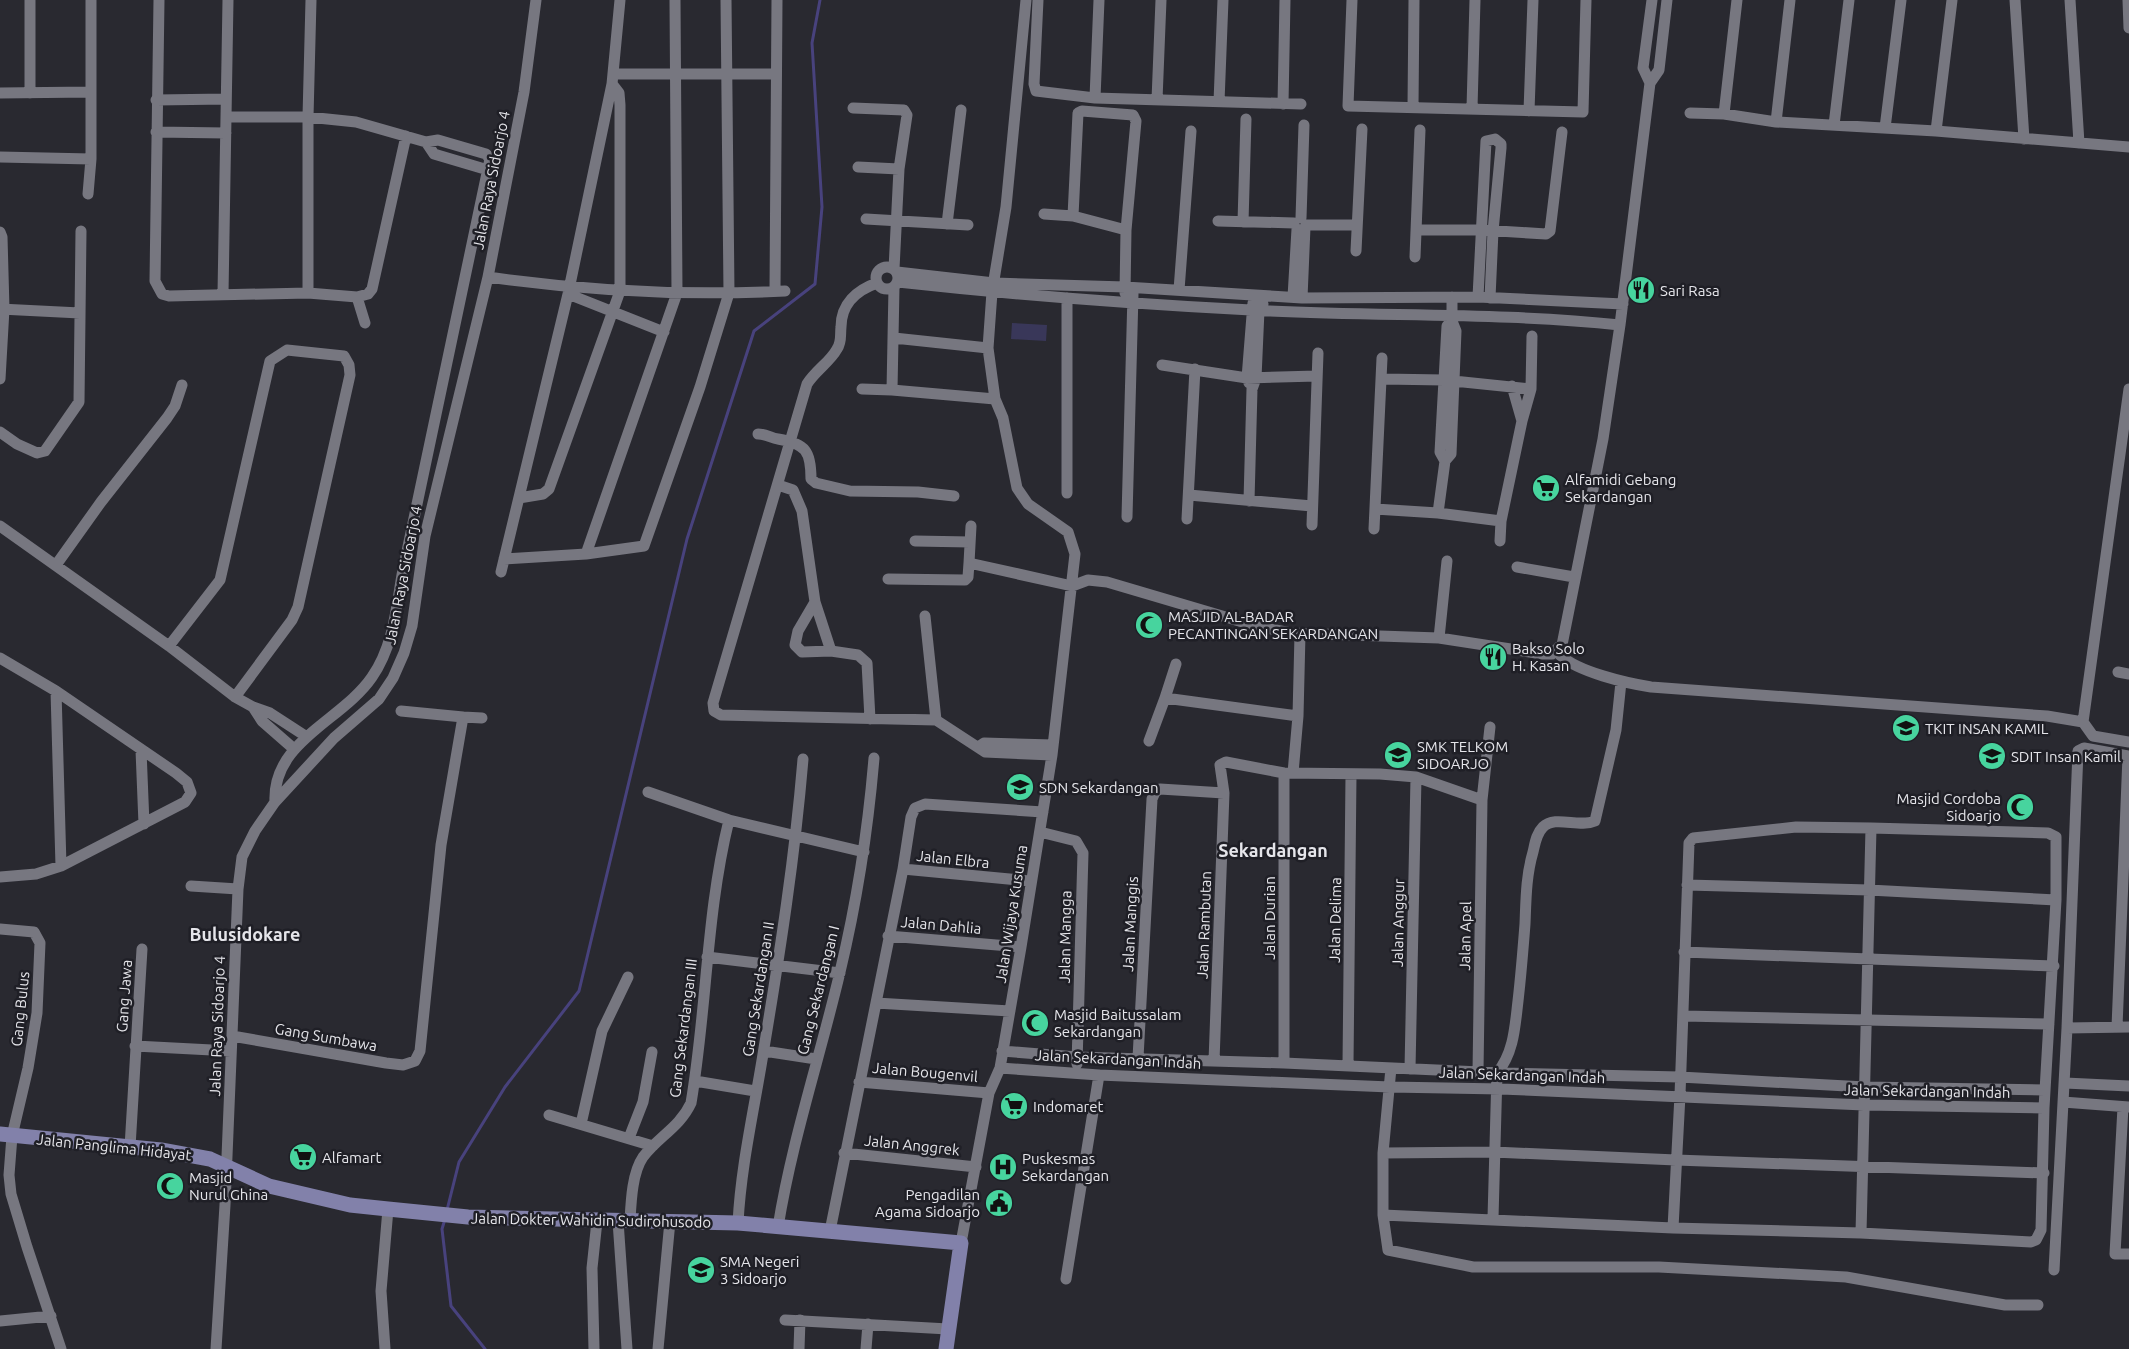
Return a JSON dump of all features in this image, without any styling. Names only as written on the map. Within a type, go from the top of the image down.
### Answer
[{"type":"main road","name":"Jalan Panglima Hidayat","points":[[6,1135],[130,1147],[210,1159],[226,1167]]},
{"type":"main road","name":"Jalan Dokter Wahidin Sudirohusodo","points":[[226,1167],[269,1186],[350,1205],[442,1216],[738,1223],[961,1243]]},
{"type":"main road","points":[[946,1349],[961,1243]]},
{"type":"street","points":[[30,0],[30,93]]},
{"type":"street","points":[[88,194],[91,159],[92,0]]},
{"type":"street","points":[[159,0],[156,100],[155,281],[159,290],[169,296],[308,293],[357,297],[368,294],[372,289],[406,136]]},
{"type":"street","points":[[223,294],[228,0]]},
{"type":"street","points":[[308,293],[308,117],[311,0]]},
{"type":"street","name":"Jalan Raya Sidoarjo 4","points":[[216,1349],[238,889],[242,857],[255,830],[275,802],[334,738],[379,698],[393,678],[404,653],[412,626],[425,536],[488,277],[524,92],[536,0]]},
{"type":"street","points":[[501,572],[568,291],[612,79],[620,0]]},
{"type":"street","points":[[586,554],[677,292],[674,74],[675,0]]},
{"type":"street","points":[[504,559],[586,554],[644,546],[700,387],[729,293],[726,0]]},
{"type":"street","points":[[488,277],[568,291],[729,293],[780,291],[775,74],[777,0]]},
{"type":"street","name":"Jalan Wijaya Kusuma","points":[[961,1243],[989,1093],[1000,1068],[1021,947],[1052,750],[1075,554],[1068,532],[1028,504],[1018,488],[1003,418],[995,399],[988,348],[993,287],[1006,207],[1026,0]]},
{"type":"street","points":[[1038,0],[1034,84],[1036,91],[1095,98],[1300,104]]},
{"type":"street","points":[[1095,98],[1099,0]]},
{"type":"street","points":[[1157,100],[1161,0]]},
{"type":"street","points":[[1219,102],[1223,0]]},
{"type":"street","points":[[1283,104],[1285,0]]},
{"type":"street","points":[[1352,0],[1348,106],[1583,112],[1586,0]]},
{"type":"street","points":[[1412,107],[1414,0]]},
{"type":"street","points":[[1472,108],[1475,0]]},
{"type":"street","points":[[1529,111],[1533,0]]},
{"type":"street","points":[[1650,83],[1643,68],[1652,0]]},
{"type":"street","points":[[1667,0],[1659,70],[1650,83],[1623,304],[1593,491],[1560,646],[1560,654],[1564,658],[1621,682],[1669,689],[2048,716],[2083,722]]},
{"type":"street","points":[[1724,114],[1737,0]]},
{"type":"street","points":[[1776,122],[1790,0]]},
{"type":"street","points":[[1834,125],[1849,0]]},
{"type":"street","points":[[1885,128],[1901,0]]},
{"type":"street","points":[[1936,131],[1952,0]]},
{"type":"street","points":[[2015,0],[2024,139]]},
{"type":"street","points":[[2070,0],[2079,143]]},
{"type":"street","points":[[2128,0],[2129,28]]},
{"type":"street","points":[[612,79],[726,72],[775,74]]},
{"type":"street","points":[[519,498],[535,497],[544,494],[548,489],[620,291],[620,105],[619,94],[612,79]]},
{"type":"street","points":[[0,93],[91,92]]},
{"type":"street","points":[[156,100],[226,99]]},
{"type":"street","points":[[853,108],[904,110],[906,112],[899,169],[892,390]]},
{"type":"street","points":[[947,224],[961,110]]},
{"type":"street","points":[[1073,216],[1078,112],[1082,110],[1134,115],[1136,121],[1126,230],[1129,287],[1127,517]]},
{"type":"street","points":[[1690,114],[1724,114],[1776,122],[1936,131],[2129,146]]},
{"type":"street","points":[[227,117],[308,117],[356,122],[426,142],[438,140],[486,154],[490,159],[391,634],[385,654],[364,687],[294,749],[277,773],[274,787],[275,802]]},
{"type":"street","points":[[1243,222],[1246,119]]},
{"type":"street","points":[[1297,297],[1304,125]]},
{"type":"street","points":[[1356,250],[1362,129]]},
{"type":"street","points":[[1415,257],[1420,130]]},
{"type":"street","points":[[1179,290],[1191,131]]},
{"type":"street","points":[[156,132],[226,133]]},
{"type":"street","points":[[1417,230],[1487,230],[1546,234],[1550,231],[1562,132]]},
{"type":"street","points":[[1468,315],[1479,297],[1487,230],[1501,148],[1501,144],[1495,139],[1486,141],[1487,230]]},
{"type":"street","points":[[0,157],[91,159]]},
{"type":"street","points":[[858,167],[899,169]]},
{"type":"street","points":[[480,212],[499,217]]},
{"type":"street","points":[[1044,214],[1073,216],[1126,230]]},
{"type":"street","points":[[866,219],[968,225]]},
{"type":"street","points":[[1218,221],[1357,226]]},
{"type":"street","points":[[0,432],[17,444],[37,453],[45,451],[79,402],[81,231]]},
{"type":"street","points":[[0,232],[2,237],[0,379]]},
{"type":"street","points":[[896,278],[890,267],[880,269],[876,278],[877,283],[884,289],[896,278],[993,287],[1067,298],[1255,310],[1452,318],[1468,315],[1570,320],[1620,325]]},
{"type":"street","points":[[877,283],[860,289],[844,309],[839,348],[815,372],[807,384],[713,703],[714,711],[721,715],[936,720],[985,752],[1052,750]]},
{"type":"street","points":[[993,287],[1129,287],[1255,296],[1479,297],[1571,303],[1623,304]]},
{"type":"street","points":[[568,291],[613,312],[664,332]]},
{"type":"street","points":[[1249,501],[1255,296]]},
{"type":"street","points":[[1255,310],[1268,296]]},
{"type":"street","points":[[357,297],[365,323]]},
{"type":"street","points":[[1438,513],[1445,461],[1440,452],[1448,408],[1450,357],[1456,331],[1452,318],[1452,297]]},
{"type":"street","points":[[1067,298],[1067,493]]},
{"type":"street","points":[[1570,320],[1571,303]]},
{"type":"street","points":[[2,309],[80,314]]},
{"type":"street","points":[[1500,541],[1501,521],[1522,420],[1531,389],[1532,336]]},
{"type":"street","points":[[894,338],[988,348]]},
{"type":"street","points":[[169,646],[220,580],[270,360],[286,350],[344,356],[350,365],[350,374],[298,607],[292,620],[235,697]]},
{"type":"street","points":[[1312,525],[1318,353]]},
{"type":"street","points":[[1374,529],[1383,379],[1382,358]]},
{"type":"street","points":[[1162,365],[1195,369],[1252,382],[1317,376]]},
{"type":"street","points":[[1187,519],[1195,369]]},
{"type":"street","points":[[1383,379],[1449,380],[1531,389]]},
{"type":"street","points":[[56,565],[101,502],[167,418],[175,406],[182,385]]},
{"type":"street","points":[[1512,386],[1522,420]]},
{"type":"street","points":[[862,389],[995,399]]},
{"type":"street","points":[[2129,389],[2083,722],[2092,736],[2129,742]]},
{"type":"street","points":[[758,434],[790,441],[808,454],[811,479],[816,483],[850,491],[918,492],[954,496]]},
{"type":"street","points":[[778,485],[793,490],[802,510],[815,602],[831,651]]},
{"type":"street","points":[[1189,495],[1312,506]]},
{"type":"street","points":[[774,496],[791,500],[796,498]]},
{"type":"street","points":[[1375,509],[1438,513],[1501,521]]},
{"type":"street","points":[[0,526],[169,646],[235,697],[253,708],[270,713],[306,737]]},
{"type":"street","points":[[888,580],[965,580],[968,577],[971,526]]},
{"type":"street","points":[[915,541],[970,542]]},
{"type":"street","points":[[1439,638],[1448,561]]},
{"type":"street","points":[[969,563],[1072,586],[1088,580],[1101,580],[1256,626],[1300,634],[1439,638],[1543,654],[1552,654],[1560,646]]},
{"type":"street","points":[[1516,567],[1574,577]]},
{"type":"street","points":[[815,602],[798,631],[795,645],[802,652],[831,651],[858,655],[867,663],[870,719]]},
{"type":"street","points":[[925,616],[936,720]]},
{"type":"street","name":"Jalan Durian","points":[[1284,1063],[1288,773],[1298,716],[1300,634]]},
{"type":"street","points":[[0,658],[56,691],[187,782],[190,793],[185,802],[61,866],[36,874],[0,877]]},
{"type":"street","points":[[1149,740],[1176,664]]},
{"type":"street","points":[[1493,1218],[1495,1089],[1497,1073],[1506,1062],[1515,1025],[1522,962],[1527,872],[1538,834],[1544,826],[1552,822],[1584,824],[1594,821],[1616,730],[1621,682]]},
{"type":"street","points":[[56,691],[61,866]]},
{"type":"street","points":[[1165,698],[1298,716]]},
{"type":"street","points":[[253,708],[262,721],[294,749]]},
{"type":"street","points":[[401,711],[482,718]]},
{"type":"street","name":"Gang Sumbawa","points":[[232,1036],[386,1063],[403,1065],[415,1061],[420,1051],[441,844],[463,717]]},
{"type":"street","name":"Jalan Apel","points":[[1478,1072],[1482,800],[1490,727]]},
{"type":"street","points":[[2054,1270],[2065,1083],[2078,751],[2084,748],[2129,756],[2117,1027]]},
{"type":"street","points":[[140,750],[144,824]]},
{"type":"street","name":"Gang Sekardangan I","points":[[778,1227],[795,1138],[840,972],[864,852],[874,758]]},
{"type":"street","name":"Gang Sekardangan II","points":[[738,1223],[755,1091],[764,1051],[796,836],[803,759]]},
{"type":"street","name":"Jalan Rambutan","points":[[1214,1061],[1224,792],[1220,765],[1223,762],[1288,773]]},
{"type":"street","points":[[1288,773],[1380,774],[1416,778],[1482,800]]},
{"type":"street","name":"Jalan Delima","points":[[1348,1066],[1351,775]]},
{"type":"street","name":"Jalan Anggur","points":[[1410,1069],[1416,778]]},
{"type":"street","name":"Jalan Manggis","points":[[1138,1058],[1152,799],[1155,792],[1160,790],[1224,792]]},
{"type":"street","points":[[648,792],[729,820],[864,852]]},
{"type":"street","points":[[830,1231],[844,1153],[903,869],[911,817],[915,808],[925,804],[1043,812]]},
{"type":"street","name":"Gang Sekardangan III","points":[[627,1349],[624,1221],[638,1167],[653,1146],[686,1114],[692,1103],[707,958],[719,870],[729,820]]},
{"type":"street","points":[[1383,1215],[1493,1218],[1673,1228],[1861,1233],[2031,1242],[2036,1240],[2041,1230],[2044,1173],[2044,1108],[2054,966],[2056,900],[2056,837],[2054,835],[2048,832],[1796,827],[1693,838],[1688,843],[1684,1016],[1673,1228]]},
{"type":"street","points":[[1861,1233],[1871,828]]},
{"type":"street","name":"Jalan Mangga","points":[[1040,832],[1076,841],[1083,853],[1077,1073]]},
{"type":"street","name":"Jalan Elbra","points":[[903,869],[1030,881]]},
{"type":"street","points":[[1687,885],[1869,890],[2056,900]]},
{"type":"street","points":[[191,886],[238,889]]},
{"type":"street","name":"Gang Bulus","points":[[0,929],[34,932],[40,943],[37,1013],[28,1068],[6,1135],[11,1194],[26,1247],[61,1349]]},
{"type":"street","name":"Jalan Dahlia","points":[[888,936],[1021,947]]},
{"type":"street","name":"Gang Jawa","points":[[130,1147],[142,949]]},
{"type":"street","points":[[1684,952],[2054,966]]},
{"type":"street","points":[[707,958],[840,972]]},
{"type":"street","points":[[581,1124],[602,1031],[628,977]]},
{"type":"street","points":[[876,1002],[1010,1011]]},
{"type":"street","points":[[1684,1016],[2049,1024]]},
{"type":"street","points":[[2067,1028],[2129,1027]]},
{"type":"street","name":"Gang Jawa","points":[[136,1046],[230,1051]]},
{"type":"street","points":[[764,1051],[816,1058]]},
{"type":"street","name":"Jalan Sekardangan Indah","points":[[1002,1051],[1077,1057],[1284,1063],[1497,1073],[1680,1077],[1865,1087],[2045,1090]]},
{"type":"street","points":[[629,1138],[643,1102],[652,1052]]},
{"type":"street","points":[[1229,1080],[1230,1061]]},
{"type":"street","name":"Jalan Sekardangan Indah","points":[[1000,1068],[1099,1075],[1390,1087],[1680,1095],[1864,1105],[2044,1108]]},
{"type":"street","points":[[1391,1068],[1384,1153],[1383,1215],[1388,1250],[1473,1267],[1658,1267],[1846,1277],[2005,1305],[2038,1305]]},
{"type":"street","points":[[1066,1279],[1099,1075]]},
{"type":"street","points":[[695,1080],[755,1091]]},
{"type":"street","name":"Jalan Bougenvil","points":[[859,1082],[989,1093]]},
{"type":"street","points":[[2065,1083],[2129,1086]]},
{"type":"street","points":[[2063,1102],[2126,1107],[2125,1169],[2115,1254],[2129,1254]]},
{"type":"street","points":[[549,1115],[653,1146]]},
{"type":"street","points":[[1384,1153],[1494,1152],[2044,1173]]},
{"type":"street","name":"Jalan Anggrek","points":[[844,1153],[976,1167]]},
{"type":"street","points":[[385,1349],[381,1291],[388,1209]]},
{"type":"street","points":[[594,1349],[592,1268],[597,1221]]},
{"type":"street","points":[[658,1349],[670,1221]]},
{"type":"street","points":[[0,1322],[51,1316]]},
{"type":"street","points":[[785,1320],[948,1329]]},
{"type":"street","points":[[799,1349],[800,1320]]},
{"type":"street","points":[[866,1349],[868,1324]]},
{"type":"shaded area","points":[[1012,323],[1047,325],[1046,341],[1011,339]]},
{"type":"waterway","points":[[447,1210],[459,1162],[505,1087],[579,991],[687,539],[754,331],[815,284],[822,207],[812,43],[820,0]]},
{"type":"waterway","points":[[445,1219],[442,1229],[451,1306],[485,1349]]},
{"type":"place","name":"Sari Rasa","points":[[1641,290]]},
{"type":"place","name":"Alfamidi Gebang Sekardangan","points":[[1546,488]]},
{"type":"place","name":"MASJID AL-BADAR PECANTINGAN SEKARDANGAN","points":[[1149,625]]},
{"type":"place","name":"Bakso Solo H. Kasan","points":[[1493,657]]},
{"type":"place","name":"TKIT INSAN KAMIL","points":[[1906,728]]},
{"type":"place","name":"SMK TELKOM SIDOARJO","points":[[1398,755]]},
{"type":"place","name":"SDIT Insan Kamil","points":[[1992,756]]},
{"type":"place","name":"SDN Sekardangan","points":[[1020,787]]},
{"type":"place","name":"Masjid Cordoba Sidoarjo","points":[[2020,807]]},
{"type":"place","name":"Masjid Baitussalam Sekardangan","points":[[1035,1023]]},
{"type":"place","name":"Indomaret","points":[[1014,1106]]},
{"type":"place","name":"Alfamart","points":[[303,1157]]},
{"type":"place","name":"Puskesmas Sekardangan","points":[[1003,1167]]},
{"type":"place","name":"Masjid Nurul Ghina","points":[[170,1186]]},
{"type":"place","name":"Pengadilan Agama Sidoarjo","points":[[999,1203]]},
{"type":"place","name":"SMA Negeri 3 Sidoarjo","points":[[701,1270]]},
{"type":"district","name":"Sekardangan","points":[[1273,850]]},
{"type":"district","name":"Bulusidokare","points":[[245,934]]}]
